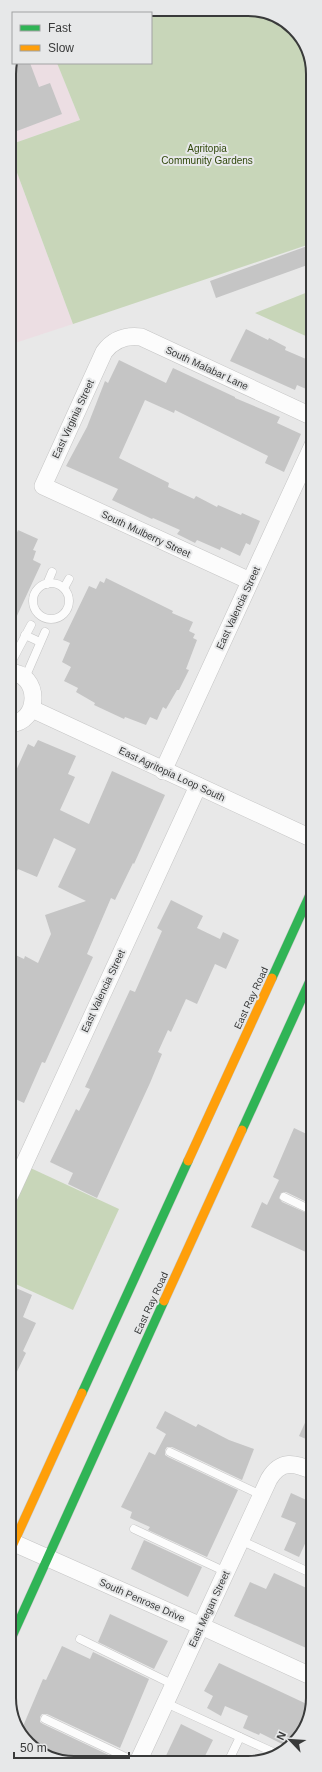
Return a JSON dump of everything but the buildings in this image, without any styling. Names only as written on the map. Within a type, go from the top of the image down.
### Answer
[{"type":"main road","name":"East Ray Road","points":[[16,1539],[306,903]]},
{"type":"main road","name":"East Ray Road","points":[[16,1627],[46,1558],[306,989]]},
{"type":"street","name":"South Malabar Lane","points":[[104,352],[111,343],[131,336],[141,337],[306,414]]},
{"type":"street","name":"East Virginia Street","points":[[42,486],[104,352]]},
{"type":"street","name":"East Valencia Street","points":[[164,771],[306,460]]},
{"type":"street","name":"South Mulberry Street","points":[[42,486],[250,581]]},
{"type":"street","points":[[16,722],[21,721],[32,709],[34,701],[34,692],[30,684],[17,675]]},
{"type":"street","name":"East Agritopia Loop South","points":[[32,709],[306,836]]},
{"type":"street","name":"East Valencia Street","points":[[16,1182],[198,786]]},
{"type":"street","name":"East Megan Street","points":[[140,1756],[272,1473],[287,1464],[298,1465],[306,1468]]},
{"type":"street","name":"South Penrose Drive","points":[[16,1549],[46,1558],[306,1674]]},
{"type":"lane","points":[[47,584],[52,572]]},
{"type":"lane","points":[[64,588],[69,579]]},
{"type":"lane","points":[[47,584],[59,585],[64,588],[69,599],[66,611],[57,619],[51,620],[46,619],[37,613],[33,607],[34,595],[37,590],[47,584]]},
{"type":"lane","points":[[16,653],[37,613]]},
{"type":"lane","points":[[17,675],[40,642],[51,620]]},
{"type":"lane","points":[[25,635],[40,642]]},
{"type":"lane","points":[[284,1197],[306,1208]]},
{"type":"lane","points":[[170,1452],[261,1495]]},
{"type":"lane","points":[[134,1529],[226,1572]]},
{"type":"lane","points":[[240,1540],[306,1571]]},
{"type":"lane","points":[[80,1639],[174,1685]]},
{"type":"lane","points":[[166,1702],[271,1751]]},
{"type":"lane","points":[[45,1719],[124,1756]]},
{"type":"lane","points":[[231,1756],[240,1737]]},
{"type":"shaded area","points":[[17,64],[57,64],[80,120],[16,143]]},
{"type":"shaded area","points":[[16,170],[73,324],[16,343]]},
{"type":"green space","name":"Agritopia Community Gardens","points":[[152,16],[248,16],[267,19],[277,24],[294,39],[300,48],[306,66],[306,245],[73,324],[16,170],[16,143],[80,120],[57,64],[152,64]]},
{"type":"green space","points":[[306,293],[306,336],[255,313]]},
{"type":"green space","points":[[24,1165],[119,1209],[73,1310],[16,1284],[16,1182]]},
{"type":"traffic: fast","points":[[272,978],[306,903]]},
{"type":"traffic: fast","points":[[242,1130],[306,989]]},
{"type":"traffic: fast","points":[[82,1393],[188,1161]]},
{"type":"traffic: fast","points":[[16,1628],[164,1301]]},
{"type":"traffic: slow","points":[[188,1161],[272,978]]},
{"type":"traffic: slow","points":[[164,1301],[242,1130]]},
{"type":"traffic: slow","points":[[16,1538],[82,1393]]}]
